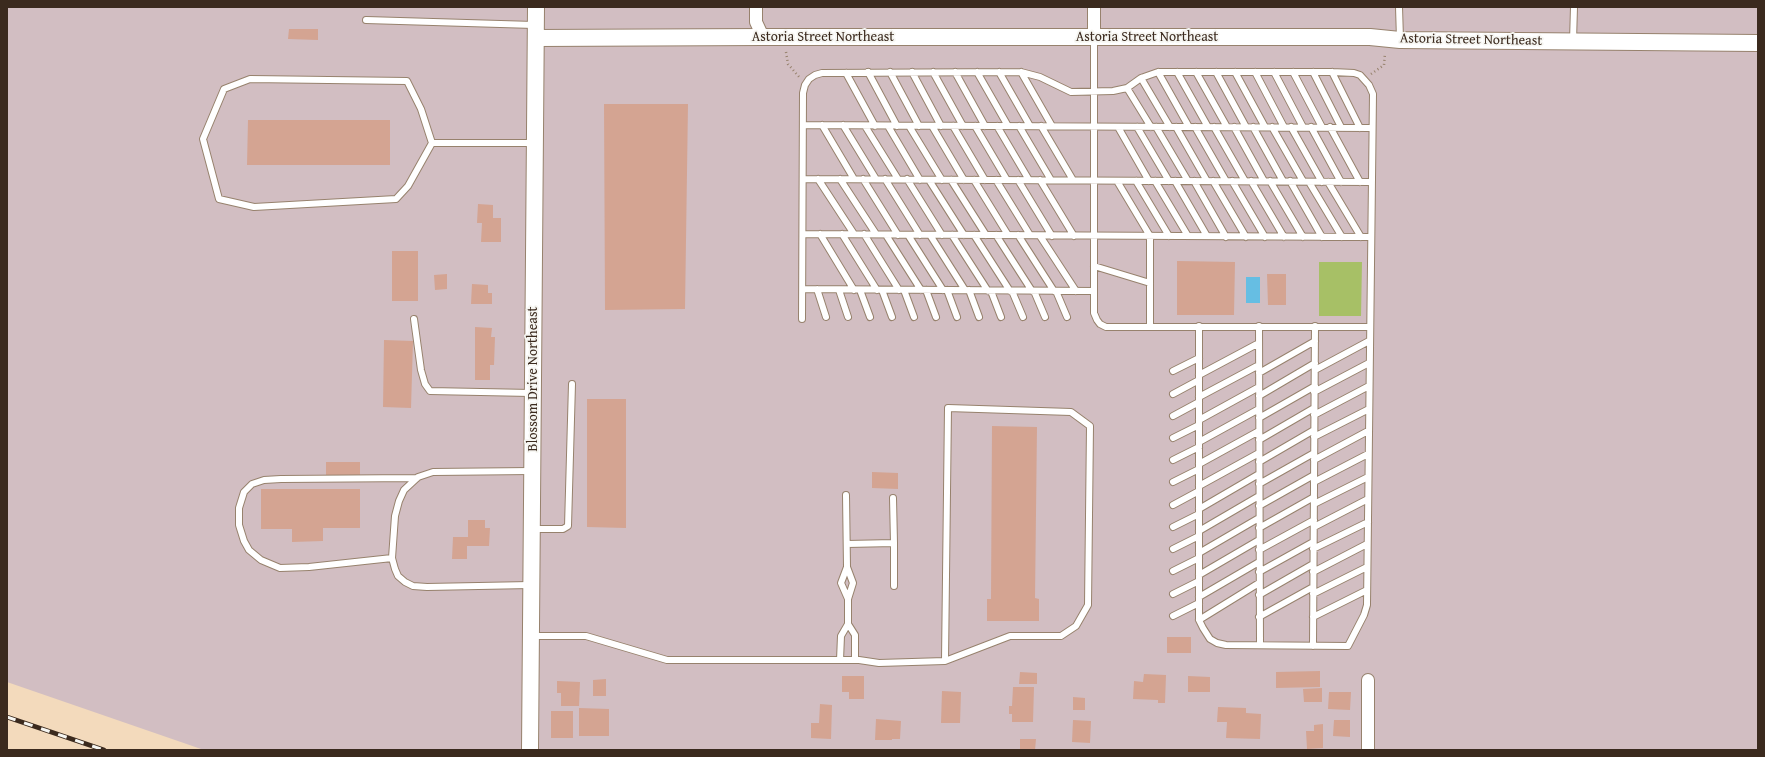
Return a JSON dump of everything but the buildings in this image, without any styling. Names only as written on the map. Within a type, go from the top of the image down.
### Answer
[{"type":"street","name":"Blossom Drive Northeast","points":[[530,750],[536,7]]},
{"type":"street","points":[[756,7],[756,22],[762,36]]},
{"type":"street","points":[[1094,7],[1094,37]]},
{"type":"street","name":"Astoria Street Northeast","points":[[536,32],[762,36],[1370,37],[1393,39],[1758,43]]},
{"type":"street","points":[[1368,680],[1368,750]]},
{"type":"lane","points":[[1393,39],[1399,7]]},
{"type":"lane","points":[[1573,41],[1574,7]]},
{"type":"lane","points":[[366,20],[536,32]]},
{"type":"lane","points":[[1094,37],[1094,312],[1100,324],[1106,327],[1370,327]]},
{"type":"lane","points":[[868,72],[897,126]]},
{"type":"lane","points":[[802,320],[803,93],[808,82],[815,75],[822,73],[868,72],[1021,72],[1040,77],[1072,92],[1094,92],[1113,91],[1126,88],[1142,78],[1158,72],[1354,73],[1364,79],[1369,85],[1373,94],[1371,128],[1367,605],[1348,646],[1260,646],[1218,644],[1210,638],[1199,620],[1199,326]]},
{"type":"lane","points":[[890,72],[919,126]]},
{"type":"lane","points":[[912,72],[941,126]]},
{"type":"lane","points":[[933,72],[963,126]]},
{"type":"lane","points":[[955,72],[985,126]]},
{"type":"lane","points":[[977,72],[1008,126]]},
{"type":"lane","points":[[999,72],[1030,126]]},
{"type":"lane","points":[[1021,72],[1052,126]]},
{"type":"lane","points":[[1158,72],[1192,127],[1265,237]]},
{"type":"lane","points":[[1177,72],[1211,127],[1284,237]]},
{"type":"lane","points":[[1196,72],[1230,127],[1303,237]]},
{"type":"lane","points":[[1216,72],[1246,127]]},
{"type":"lane","points":[[1235,72],[1265,127]]},
{"type":"lane","points":[[1255,72],[1284,127]]},
{"type":"lane","points":[[1274,72],[1303,127]]},
{"type":"lane","points":[[1293,72],[1322,127]]},
{"type":"lane","points":[[1313,72],[1341,127]]},
{"type":"lane","points":[[1332,72],[1360,128]]},
{"type":"lane","points":[[846,73],[875,126]]},
{"type":"lane","points":[[1142,78],[1246,237]]},
{"type":"lane","points":[[250,79],[407,80],[421,109],[432,143],[408,186],[396,199],[254,207],[219,199],[203,139],[224,89],[250,79]]},
{"type":"lane","points":[[1126,88],[1191,181],[1226,237]]},
{"type":"lane","points":[[803,125],[1371,128]]},
{"type":"lane","points":[[822,125],[854,179]]},
{"type":"lane","points":[[843,125],[876,179]]},
{"type":"lane","points":[[865,126],[898,180]]},
{"type":"lane","points":[[888,126],[920,180]]},
{"type":"lane","points":[[909,126],[942,180]]},
{"type":"lane","points":[[932,126],[964,180]]},
{"type":"lane","points":[[954,126],[985,180]]},
{"type":"lane","points":[[975,126],[1007,180]]},
{"type":"lane","points":[[997,126],[1029,180]]},
{"type":"lane","points":[[1020,126],[1051,180]]},
{"type":"lane","points":[[1041,126],[1073,180]]},
{"type":"lane","points":[[1118,126],[1188,236]]},
{"type":"lane","points":[[1137,126],[1207,236]]},
{"type":"lane","points":[[1253,127],[1286,182],[1322,237]]},
{"type":"lane","points":[[1272,127],[1342,237]]},
{"type":"lane","points":[[1291,127],[1361,237]]},
{"type":"lane","points":[[1311,127],[1341,182]]},
{"type":"lane","points":[[1330,127],[1360,182]]},
{"type":"lane","points":[[432,143],[535,143]]},
{"type":"lane","points":[[803,179],[1371,182]]},
{"type":"lane","points":[[818,179],[854,234]]},
{"type":"lane","points":[[840,179],[876,234]]},
{"type":"lane","points":[[862,179],[898,235]]},
{"type":"lane","points":[[885,180],[920,235]]},
{"type":"lane","points":[[907,180],[942,235]]},
{"type":"lane","points":[[929,180],[964,235]]},
{"type":"lane","points":[[951,180],[986,235]]},
{"type":"lane","points":[[974,180],[1008,235]]},
{"type":"lane","points":[[996,180],[1030,235]]},
{"type":"lane","points":[[1018,180],[1052,236]]},
{"type":"lane","points":[[1040,180],[1074,236]]},
{"type":"lane","points":[[1117,181],[1150,236],[1150,326]]},
{"type":"lane","points":[[1136,181],[1169,236]]},
{"type":"lane","points":[[803,234],[1370,237]]},
{"type":"lane","points":[[820,234],[857,290],[870,317]]},
{"type":"lane","points":[[842,234],[879,290],[892,317]]},
{"type":"lane","points":[[864,234],[901,290],[914,317]]},
{"type":"lane","points":[[886,235],[923,290],[936,317]]},
{"type":"lane","points":[[908,235],[945,290],[957,317]]},
{"type":"lane","points":[[930,235],[967,290],[979,317]]},
{"type":"lane","points":[[952,235],[989,290],[1001,317]]},
{"type":"lane","points":[[974,235],[1011,291],[1023,317]]},
{"type":"lane","points":[[996,235],[1033,291],[1045,317]]},
{"type":"lane","points":[[1018,235],[1055,291],[1067,317]]},
{"type":"lane","points":[[1040,236],[1076,291]]},
{"type":"lane","points":[[1094,266],[1150,283]]},
{"type":"lane","points":[[803,289],[1094,291]]},
{"type":"lane","points":[[817,289],[826,316]]},
{"type":"lane","points":[[838,290],[848,317]]},
{"type":"lane","points":[[414,319],[421,370],[425,384],[430,391],[533,393]]},
{"type":"lane","points":[[1259,326],[1260,646]]},
{"type":"lane","points":[[1313,646],[1315,326]]},
{"type":"lane","points":[[1259,373],[1315,341]]},
{"type":"lane","points":[[1259,396],[1369,341]]},
{"type":"lane","points":[[1173,394],[1259,343]]},
{"type":"lane","points":[[1173,371],[1199,358]]},
{"type":"lane","points":[[1259,418],[1369,363]]},
{"type":"lane","points":[[1173,416],[1259,365]]},
{"type":"lane","points":[[532,529],[563,530],[568,526],[572,384]]},
{"type":"lane","points":[[1259,440],[1369,386]]},
{"type":"lane","points":[[1173,438],[1259,387]]},
{"type":"lane","points":[[531,636],[586,636],[667,660],[855,660],[879,663],[945,661],[1010,636],[1062,636],[1076,626],[1088,605],[1090,426],[1072,412],[948,408],[945,661]]},
{"type":"lane","points":[[1314,437],[1369,408]]},
{"type":"lane","points":[[1173,460],[1259,409]]},
{"type":"lane","points":[[1260,462],[1314,430]]},
{"type":"lane","points":[[1173,482],[1259,431]]},
{"type":"lane","points":[[1314,460],[1368,431]]},
{"type":"lane","points":[[1173,505],[1259,452]]},
{"type":"lane","points":[[1260,484],[1314,453]]},
{"type":"lane","points":[[1314,482],[1368,454]]},
{"type":"lane","points":[[532,585],[413,586],[398,576],[394,568],[392,558],[394,516],[404,490],[417,478],[432,472],[533,471]]},
{"type":"lane","points":[[1173,527],[1260,474]]},
{"type":"lane","points":[[1260,506],[1314,475]]},
{"type":"lane","points":[[1314,504],[1368,476]]},
{"type":"lane","points":[[392,558],[287,568],[280,568],[261,560],[249,550],[244,541],[239,524],[239,508],[244,492],[252,484],[264,480],[281,478],[417,478]]},
{"type":"lane","points":[[840,660],[841,636],[848,624],[848,599],[852,583],[847,567],[846,495]]},
{"type":"lane","points":[[1173,549],[1260,496]]},
{"type":"lane","points":[[1260,528],[1314,497]]},
{"type":"lane","points":[[893,498],[894,586]]},
{"type":"lane","points":[[1314,527],[1368,499]]},
{"type":"lane","points":[[1173,571],[1260,518]]},
{"type":"lane","points":[[1260,550],[1314,520]]},
{"type":"lane","points":[[1313,550],[1368,522]]},
{"type":"lane","points":[[1173,594],[1260,540]]},
{"type":"lane","points":[[1260,572],[1313,542]]},
{"type":"lane","points":[[847,544],[894,543]]},
{"type":"lane","points":[[1313,572],[1367,544]]},
{"type":"lane","points":[[1173,616],[1260,562]]},
{"type":"lane","points":[[1260,595],[1313,564]]},
{"type":"lane","points":[[847,567],[841,583],[848,599]]},
{"type":"lane","points":[[1313,594],[1367,567]]},
{"type":"lane","points":[[1199,620],[1260,583]]},
{"type":"lane","points":[[1260,617],[1313,587]]},
{"type":"lane","points":[[1313,617],[1367,590]]},
{"type":"lane","points":[[848,624],[855,635],[855,660]]},
{"type":"path","points":[[785,36],[786,59],[788,64],[800,77],[808,82]]},
{"type":"path","points":[[1364,79],[1384,65],[1393,39]]},
{"type":"shaded area","points":[[7,7],[1758,7],[1758,750],[204,750],[7,682]]},
{"type":"green space","points":[[1319,262],[1362,262],[1361,316],[1319,316]]},
{"type":"water","points":[[1246,277],[1260,277],[1260,303],[1246,303]]},
{"type":"railway","points":[[7,717],[104,750]]}]
